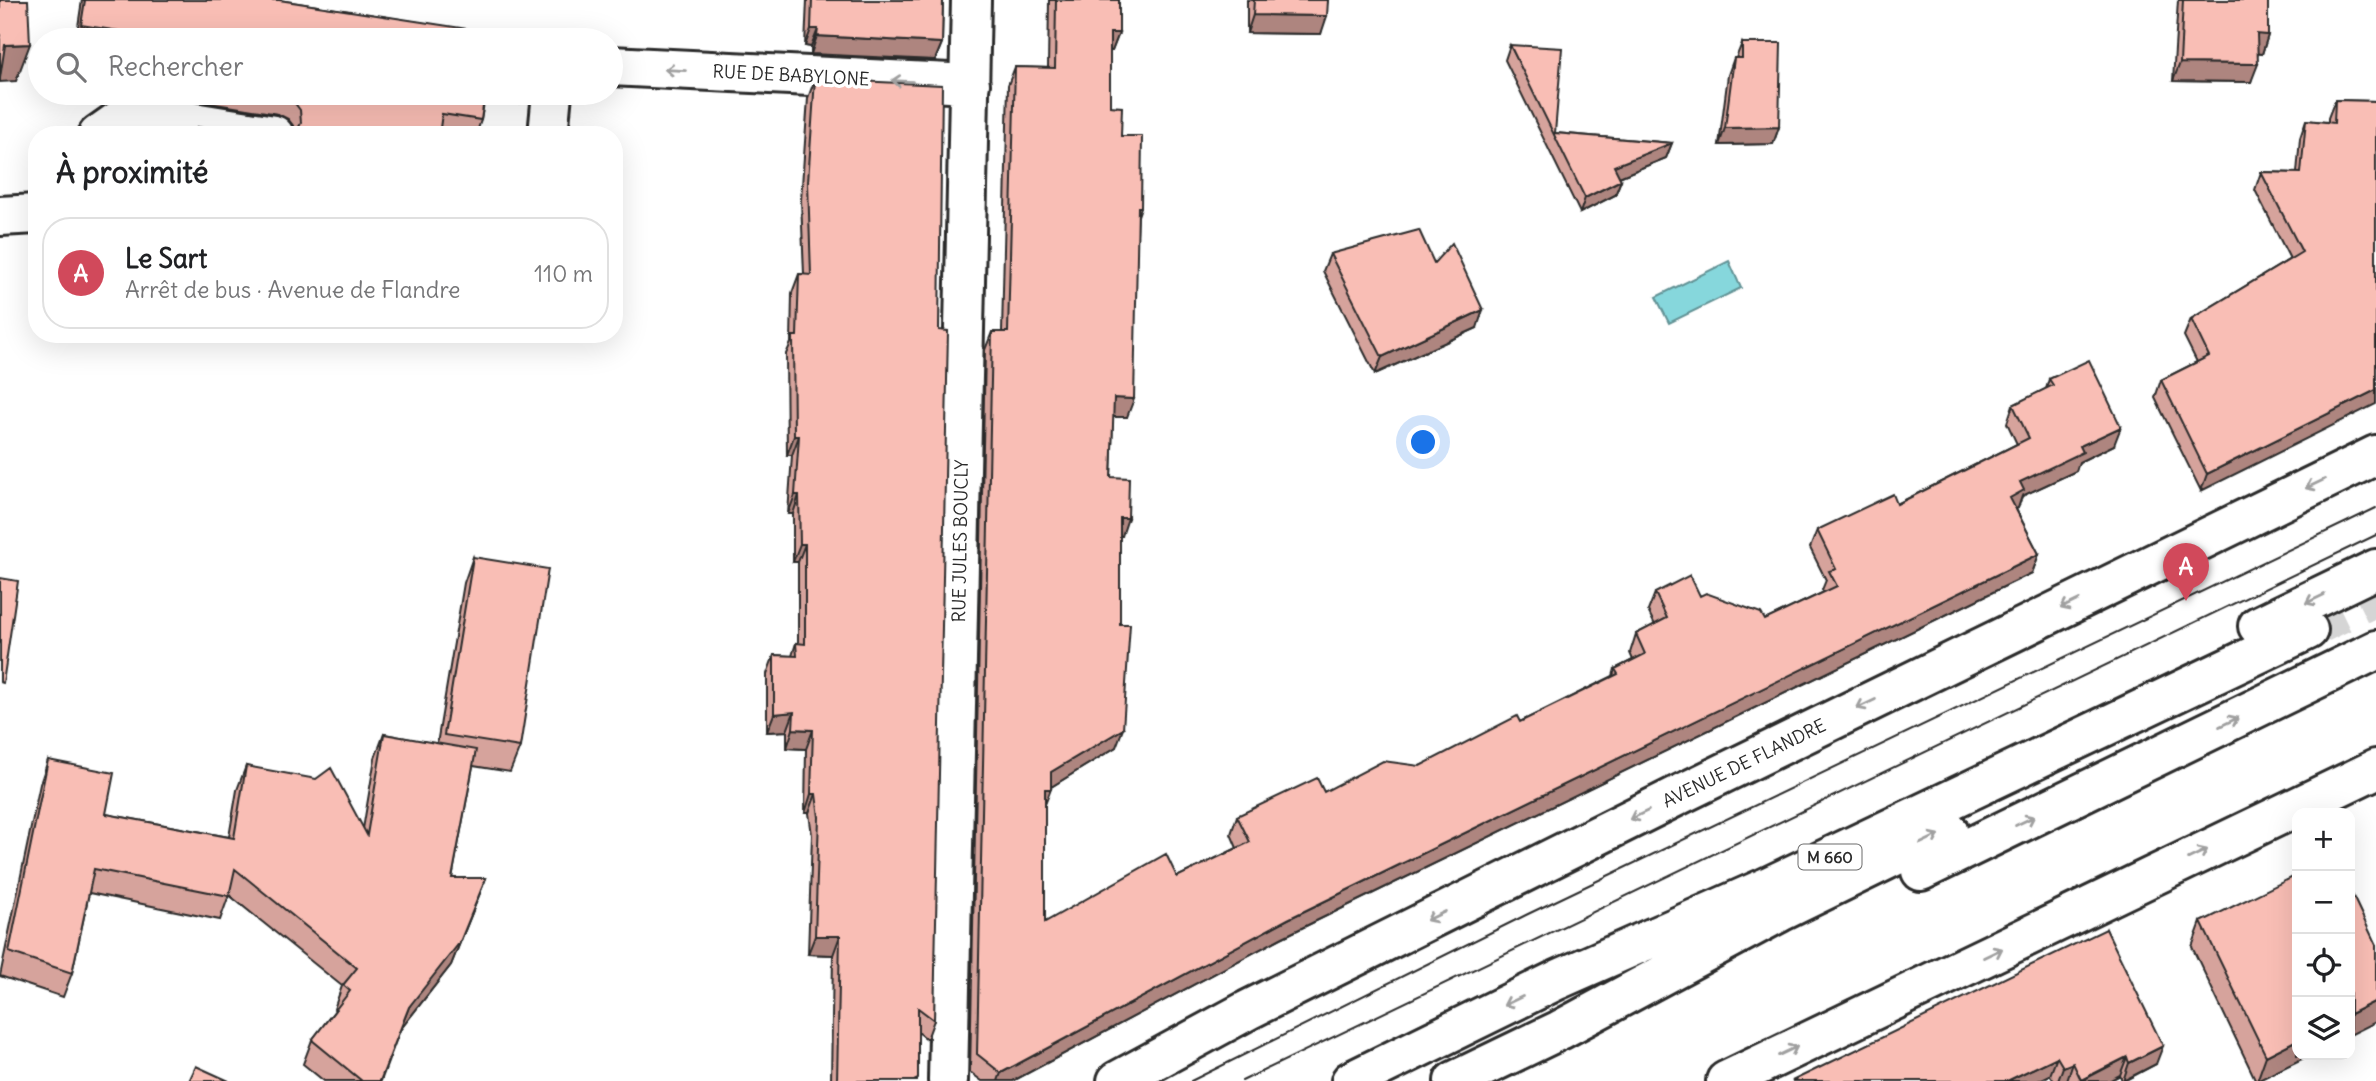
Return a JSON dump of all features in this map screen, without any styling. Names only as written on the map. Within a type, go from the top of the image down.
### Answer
[{"type":"street","name":"RUE JULES BOUCLY","points":[[948,1081],[971,0]]},
{"type":"street","name":"RUE DE BABYLONE","points":[[623,67],[970,84]]},
{"type":"street","points":[[549,126],[551,105]]},
{"type":"street","points":[[110,126],[125,116],[143,114],[218,126]]},
{"type":"street","points":[[0,216],[28,214]]},
{"type":"street","name":"AVENUE DE FLANDRE","points":[[1117,1081],[1248,1010],[1669,800],[2376,455]]},
{"type":"street","name":"M 660","points":[[1350,1081],[1556,980],[1783,858],[2376,569]]},
{"type":"street","name":"M 660","points":[[1556,980],[2311,641],[1780,912],[1560,1030]]},
{"type":"street","name":"M 660","points":[[1454,1081],[1560,1030],[1933,866],[2376,650]]},
{"type":"street","points":[[1726,1081],[2376,769]]},
{"type":"water","points":[[1729,261],[1741,288],[1669,323],[1656,297]]},
{"type":"building","points":[[0,0],[28,0],[28,44],[5,45],[0,78]]},
{"type":"building","points":[[85,0],[279,0],[461,28],[100,28],[81,25]]},
{"type":"building","points":[[812,0],[943,0],[942,43],[817,36],[818,29],[811,29]]},
{"type":"building","points":[[1056,0],[1119,0],[1119,33],[1110,33],[1110,106],[1122,107],[1121,136],[1142,136],[1134,399],[1114,398],[1111,477],[1129,478],[1128,518],[1120,518],[1120,624],[1130,624],[1123,729],[1051,772],[1051,789],[1045,789],[1045,922],[1166,854],[1177,877],[1250,842],[1237,816],[1317,778],[1324,792],[1383,761],[1420,766],[1517,716],[1520,722],[1618,674],[1615,669],[1645,654],[1636,634],[1667,618],[1655,593],[1690,575],[1700,596],[1706,593],[1761,613],[1765,620],[1837,586],[1829,571],[1836,569],[1817,530],[1893,494],[1897,504],[2029,438],[2013,405],[2053,385],[2049,379],[2089,360],[2121,427],[2080,446],[2083,452],[2020,482],[2024,490],[2010,498],[2039,554],[1288,919],[1001,1073],[977,1054],[992,332],[1008,332],[1015,67],[1055,68]]},
{"type":"building","points":[[1254,0],[1328,0],[1327,16],[1253,15]]},
{"type":"building","points":[[2183,0],[2268,0],[2268,35],[2257,34],[2258,64],[2180,63]]},
{"type":"building","points":[[1742,43],[1781,43],[1779,127],[1725,128],[1734,58],[1742,58]]},
{"type":"building","points":[[1510,45],[1562,48],[1555,133],[1672,143],[1614,166],[1621,180],[1585,198]]},
{"type":"building","points":[[815,79],[942,85],[939,330],[948,331],[934,1020],[918,1008],[918,1079],[914,1081],[837,1081],[840,936],[815,936],[819,817],[816,794],[811,794],[813,730],[793,729],[794,712],[774,714],[774,655],[797,656],[796,643],[805,644],[805,544],[800,544],[799,495],[795,495],[799,436],[794,436],[793,336],[797,336],[799,274],[811,275],[808,182]]},
{"type":"building","points":[[2335,100],[2376,101],[2376,390],[2207,474],[2161,380],[2209,356],[2191,319],[2302,252],[2261,172],[2301,173],[2306,120],[2334,123]]},
{"type":"building","points":[[296,105],[483,105],[481,120],[442,114],[440,126],[300,126],[300,110]]},
{"type":"building","points":[[1419,230],[1434,263],[1452,243],[1483,310],[1382,357],[1330,254]]},
{"type":"building","points":[[473,557],[548,569],[520,747],[444,735]]},
{"type":"building","points":[[0,578],[18,581],[3,683],[0,682]]},
{"type":"building","points":[[384,734],[476,750],[452,878],[486,878],[460,942],[409,1007],[380,1081],[362,1081],[312,1040],[350,991],[343,985],[357,968],[235,869],[229,896],[94,869],[72,973],[9,952],[48,760],[114,773],[106,814],[234,838],[246,766],[316,779],[331,768],[367,835]]},
{"type":"building","points":[[2292,877],[2292,1043],[2266,1056],[2201,922]]},
{"type":"building","points":[[2355,901],[2376,945],[2376,1001],[2355,1012]]},
{"type":"building","points":[[2106,929],[2163,1046],[2129,1063],[2127,1057],[2081,1080],[2073,1063],[2063,1067],[2057,1057],[2007,1081],[1792,1081]]},
{"type":"building","points":[[196,1066],[229,1081],[189,1081]]},
{"type":"tunnel","points":[[2308,630],[2376,597]]},
{"type":"tram line","points":[[1191,1081],[1528,914],[2376,508]]},
{"type":"tram line","points":[[1242,1081],[2376,535]]},
{"type":"place","name":"Le Sart","points":[[2186,601]]}]
